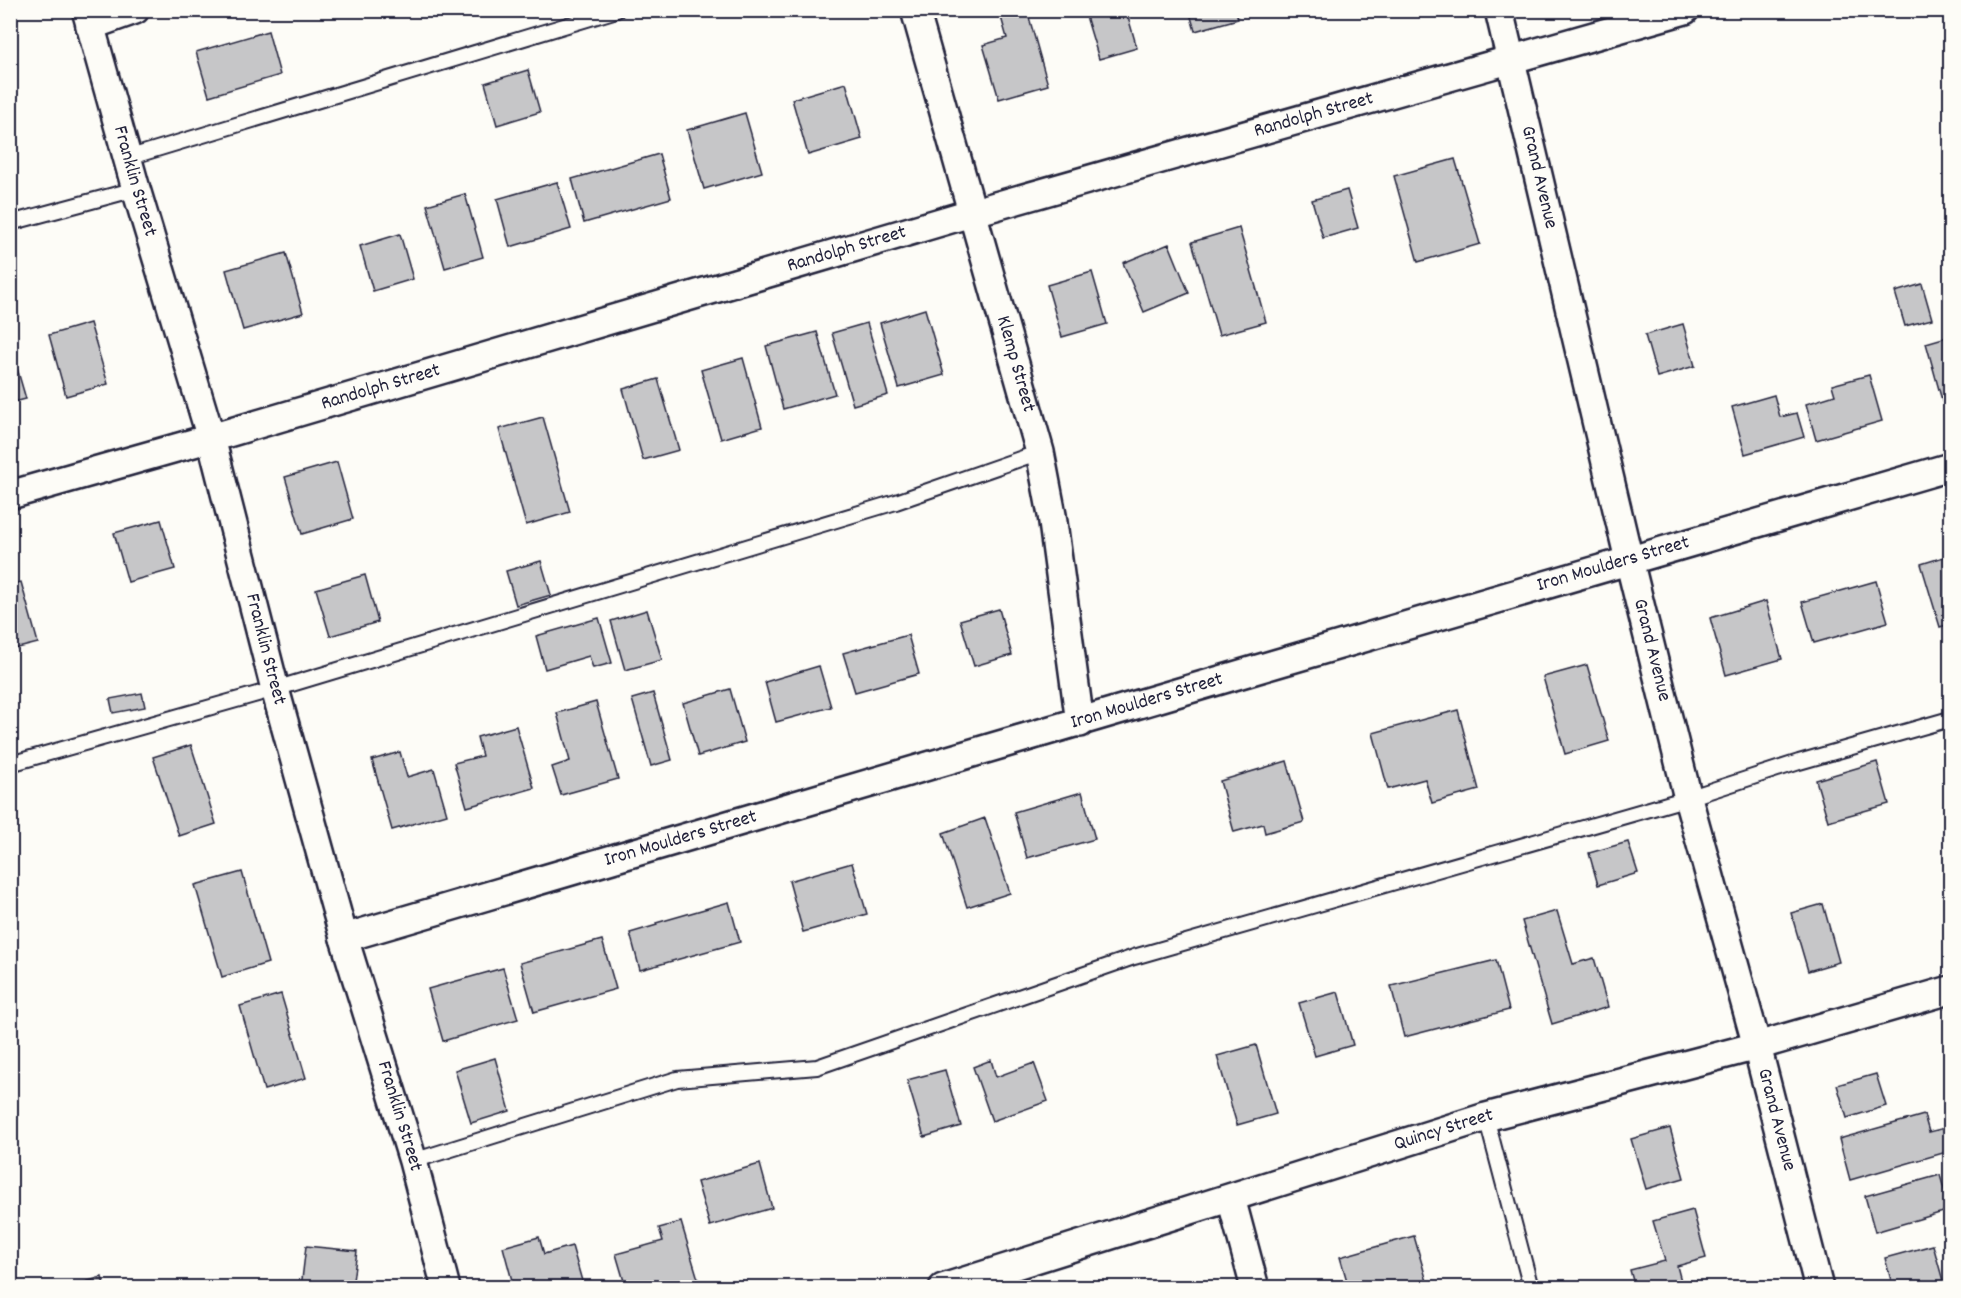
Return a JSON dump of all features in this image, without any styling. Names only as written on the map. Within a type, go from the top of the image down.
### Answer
[{"type":"street","points":[[88,18],[135,10]]},
{"type":"street","name":"Klemp Street","points":[[915,10],[1040,452],[1052,515],[1080,723]]},
{"type":"street","name":"Grand Avenue","points":[[1499,10],[1629,560],[1688,798],[1757,1046],[1819,1287]]},
{"type":"street","name":"Randolph Street","points":[[10,495],[211,438],[971,213],[1685,10]]},
{"type":"street","name":"Franklin Street","points":[[88,18],[136,189],[211,438],[275,689],[344,938],[413,1161],[446,1287]]},
{"type":"street","name":"Iron Moulders Street","points":[[344,938],[1950,467]]},
{"type":"street","name":"Quincy Street","points":[[942,1287],[981,1282],[1231,1198],[1486,1117],[1757,1046],[1950,990]]},
{"type":"street","points":[[1231,1198],[1255,1287]]},
{"type":"lane","points":[[127,158],[616,10]]},
{"type":"lane","points":[[10,223],[136,189]]},
{"type":"lane","points":[[10,765],[275,689],[896,502],[1040,452]]},
{"type":"lane","points":[[413,1161],[677,1079],[817,1067],[1134,957],[1688,798],[1799,762],[1950,719]]},
{"type":"lane","points":[[1486,1117],[1531,1287]]},
{"type":"building","points":[[999,10],[1027,10],[1048,85],[999,99],[983,45],[1007,38]]},
{"type":"building","points":[[1104,10],[1126,10],[1137,48],[1099,59],[1086,16]]},
{"type":"building","points":[[1189,10],[1236,10],[1238,19],[1195,31]]},
{"type":"building","points":[[268,31],[280,75],[209,96],[196,52]]},
{"type":"building","points":[[528,70],[540,112],[497,125],[485,83]]},
{"type":"building","points":[[846,83],[862,139],[808,155],[792,99]]},
{"type":"building","points":[[745,113],[762,172],[704,189],[687,130]]},
{"type":"building","points":[[659,154],[671,198],[584,223],[572,179]]},
{"type":"building","points":[[1455,159],[1480,244],[1418,262],[1394,176]]},
{"type":"building","points":[[557,182],[571,229],[510,247],[497,199]]},
{"type":"building","points":[[1347,190],[1358,228],[1323,238],[1312,200]]},
{"type":"building","points":[[465,194],[483,257],[445,268],[427,205]]},
{"type":"building","points":[[1239,228],[1266,322],[1219,335],[1192,242]]},
{"type":"building","points":[[400,234],[413,279],[373,291],[360,246]]},
{"type":"building","points":[[1169,244],[1189,293],[1144,312],[1123,263]]},
{"type":"building","points":[[286,253],[303,313],[243,330],[226,270]]},
{"type":"building","points":[[1092,272],[1107,324],[1062,337],[1047,285]]},
{"type":"building","points":[[1922,284],[1932,319],[1905,326],[1895,292]]},
{"type":"building","points":[[925,309],[944,375],[899,388],[880,323]]},
{"type":"building","points":[[90,323],[108,384],[66,396],[49,335]]},
{"type":"building","points":[[867,323],[888,395],[853,405],[832,333]]},
{"type":"building","points":[[1683,324],[1695,366],[1657,377],[1645,335]]},
{"type":"building","points":[[817,332],[835,394],[783,409],[766,346]]},
{"type":"building","points":[[1950,336],[1950,402],[1943,404],[1926,343]]},
{"type":"building","points":[[10,344],[26,399],[10,403]]},
{"type":"building","points":[[743,358],[762,427],[721,439],[701,370]]},
{"type":"building","points":[[1869,375],[1882,421],[1816,440],[1806,404],[1835,395],[1832,385]]},
{"type":"building","points":[[658,379],[679,450],[643,460],[623,389]]},
{"type":"building","points":[[1774,395],[1780,417],[1797,413],[1804,437],[1745,454],[1732,407]]},
{"type":"building","points":[[543,417],[570,512],[526,525],[499,429]]},
{"type":"building","points":[[337,462],[353,519],[302,534],[285,477]]},
{"type":"building","points":[[161,520],[175,569],[128,582],[114,533]]},
{"type":"building","points":[[1950,555],[1950,624],[1940,627],[1921,564]]},
{"type":"building","points":[[541,561],[551,595],[516,605],[506,571]]},
{"type":"building","points":[[365,575],[378,622],[330,636],[316,589]]},
{"type":"building","points":[[1876,581],[1888,622],[1814,643],[1802,602]]},
{"type":"building","points":[[21,582],[38,643],[10,650],[10,584]]},
{"type":"building","points":[[1766,601],[1782,659],[1726,675],[1710,618]]},
{"type":"building","points":[[999,609],[1012,655],[974,666],[960,620]]},
{"type":"building","points":[[647,610],[662,660],[625,670],[611,621]]},
{"type":"building","points":[[599,618],[612,663],[593,668],[589,656],[545,669],[536,636]]},
{"type":"building","points":[[908,635],[919,674],[855,692],[843,653]]},
{"type":"building","points":[[1587,665],[1609,741],[1565,754],[1543,677]]},
{"type":"building","points":[[819,666],[831,707],[776,722],[765,682]]},
{"type":"building","points":[[730,689],[745,742],[698,756],[683,703]]},
{"type":"building","points":[[142,693],[145,707],[113,713],[110,699]]},
{"type":"building","points":[[653,693],[672,760],[651,766],[632,699]]},
{"type":"building","points":[[596,702],[618,779],[561,795],[552,767],[570,761],[557,713]]},
{"type":"building","points":[[1458,710],[1479,790],[1432,803],[1425,779],[1388,789],[1373,733]]},
{"type":"building","points":[[516,726],[534,788],[467,807],[454,763],[482,756],[477,737]]},
{"type":"building","points":[[191,745],[216,824],[179,836],[153,757]]},
{"type":"building","points":[[400,752],[407,777],[434,769],[447,814],[392,830],[372,760]]},
{"type":"building","points":[[1287,761],[1304,822],[1265,833],[1263,824],[1234,832],[1220,781]]},
{"type":"building","points":[[1877,762],[1889,804],[1828,821],[1816,780]]},
{"type":"building","points":[[1082,792],[1095,839],[1027,858],[1014,812]]},
{"type":"building","points":[[985,818],[1010,893],[967,907],[943,833]]},
{"type":"building","points":[[1628,842],[1638,873],[1598,885],[1589,853]]},
{"type":"building","points":[[852,863],[867,914],[803,932],[789,881]]},
{"type":"building","points":[[242,872],[268,963],[222,977],[195,885]]},
{"type":"building","points":[[729,902],[740,942],[640,970],[630,933]]},
{"type":"building","points":[[1823,904],[1839,962],[1808,971],[1791,913]]},
{"type":"building","points":[[1557,911],[1573,964],[1594,958],[1608,1007],[1552,1024],[1522,921]]},
{"type":"building","points":[[602,940],[616,989],[534,1012],[520,963]]},
{"type":"building","points":[[1496,960],[1509,1010],[1404,1037],[1391,986]]},
{"type":"building","points":[[503,968],[518,1019],[443,1041],[428,989]]},
{"type":"building","points":[[1338,992],[1353,1045],[1315,1056],[1299,1003]]},
{"type":"building","points":[[281,994],[306,1078],[264,1090],[240,1006]]},
{"type":"building","points":[[1256,1045],[1276,1114],[1237,1125],[1217,1056]]},
{"type":"building","points":[[495,1058],[510,1111],[471,1123],[455,1070]]},
{"type":"building","points":[[991,1060],[996,1077],[1034,1063],[1048,1101],[992,1121],[973,1067]]},
{"type":"building","points":[[945,1070],[961,1126],[924,1137],[907,1080]]},
{"type":"building","points":[[1876,1074],[1886,1106],[1847,1118],[1837,1085]]},
{"type":"building","points":[[1924,1115],[1929,1132],[1945,1128],[1950,1151],[1850,1180],[1839,1139]]},
{"type":"building","points":[[1670,1128],[1684,1178],[1646,1189],[1631,1139]]},
{"type":"building","points":[[760,1164],[772,1208],[710,1226],[697,1182]]},
{"type":"building","points":[[1940,1175],[1950,1210],[1875,1232],[1865,1196]]},
{"type":"building","points":[[1693,1210],[1706,1258],[1677,1266],[1681,1281],[1660,1288],[1635,1288],[1630,1270],[1665,1261],[1653,1221]]},
{"type":"building","points":[[681,1222],[698,1279],[667,1288],[626,1288],[616,1254],[663,1241],[659,1228]]},
{"type":"building","points":[[1414,1236],[1428,1285],[1420,1288],[1349,1288],[1340,1257]]},
{"type":"building","points":[[539,1237],[544,1254],[572,1246],[584,1288],[514,1288],[503,1247]]},
{"type":"building","points":[[1933,1245],[1945,1288],[1893,1288],[1885,1258]]},
{"type":"building","points":[[306,1246],[357,1251],[352,1288],[301,1288]]},
{"type":"building","points":[[102,1277],[105,1288],[65,1288]]}]
